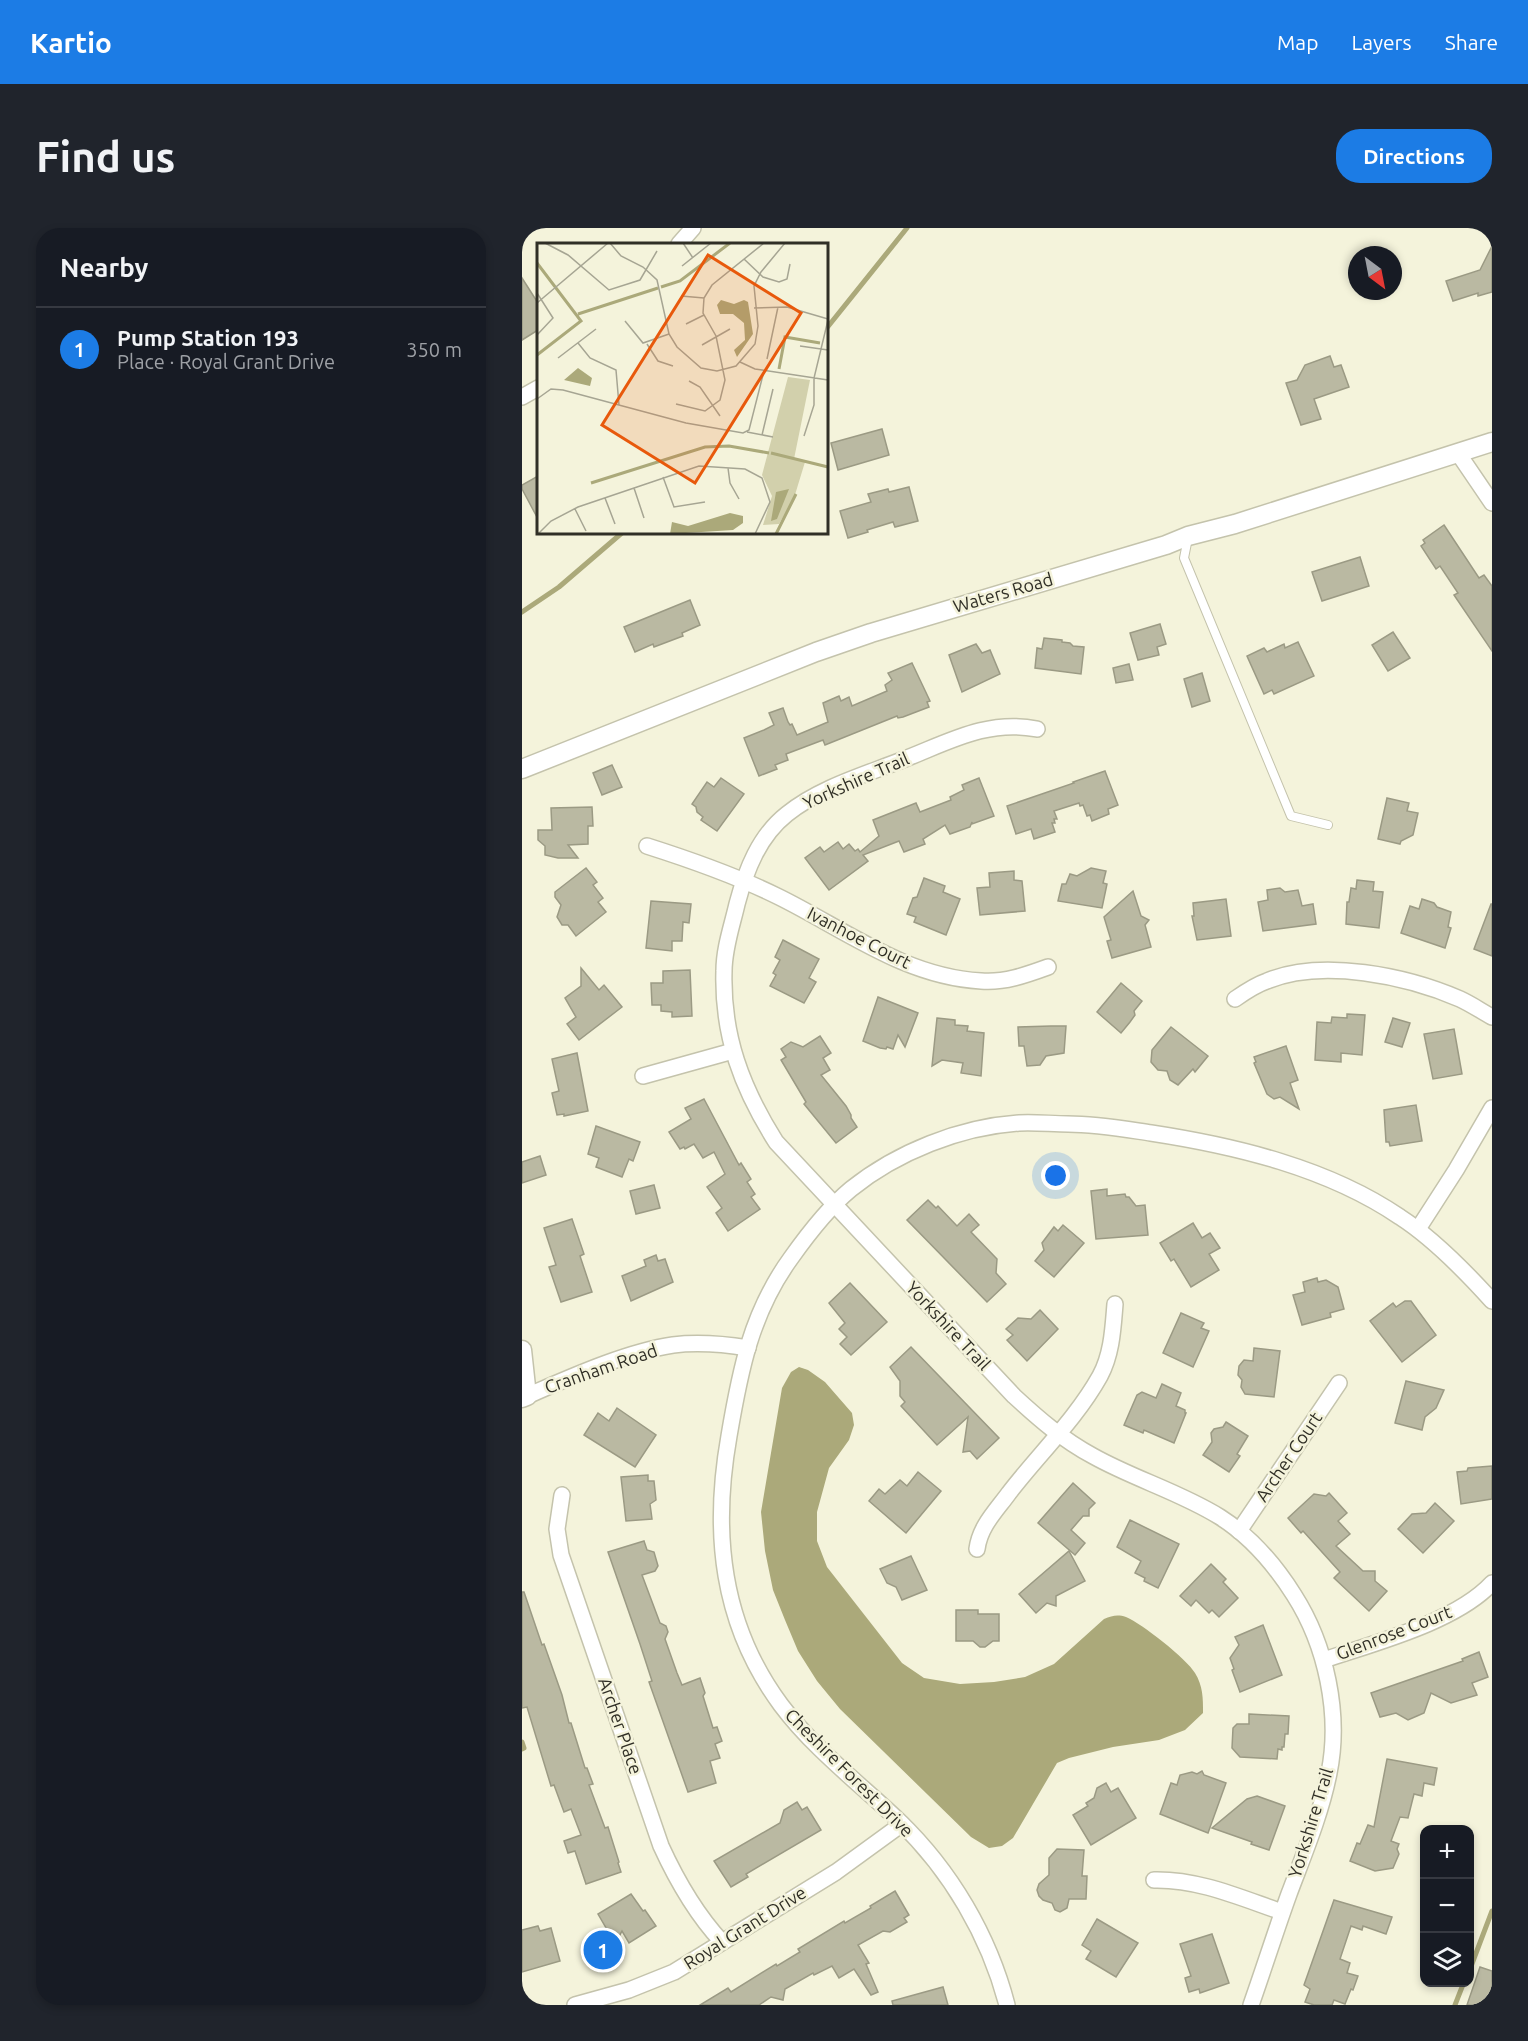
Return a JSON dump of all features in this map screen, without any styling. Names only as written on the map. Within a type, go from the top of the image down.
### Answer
[{"type":"street","points":[[680,243],[693,228]]},
{"type":"street","points":[[522,397],[537,389]]},
{"type":"street","name":"Waters Road","points":[[522,769],[816,652],[871,633],[1166,545],[1188,536],[1235,524],[1492,442]]},
{"type":"street","points":[[1458,453],[1492,503]]},
{"type":"street","name":"Yorkshire Trail","points":[[1037,729],[999,726],[974,732],[870,772],[806,800],[770,830],[756,849],[744,881],[727,945],[724,970],[728,1028],[742,1078],[756,1109],[776,1142],[1014,1396],[1056,1435],[1093,1457],[1221,1517],[1256,1546],[1286,1582],[1307,1618],[1324,1660],[1332,1703],[1330,1771],[1310,1837],[1251,2005]]},
{"type":"street","name":"Ivanhoe Court","points":[[646,846],[744,881],[788,902],[870,947],[935,973],[981,981],[1004,980],[1048,967]]},
{"type":"street","points":[[1235,999],[1267,980],[1288,974],[1309,970],[1354,971],[1376,974],[1440,992],[1461,1000],[1492,1017]]},
{"type":"street","points":[[643,1076],[733,1051]]},
{"type":"street","points":[[1418,1229],[1492,1108]]},
{"type":"street","name":"Cheshire Forest Drive","points":[[1006,2005],[985,1941],[944,1873],[902,1824],[832,1760],[786,1711],[763,1677],[736,1617],[722,1555],[721,1490],[741,1366],[765,1301],[778,1275],[835,1204],[851,1189],[880,1169],[928,1145],[996,1126],[1018,1123],[1079,1124],[1207,1142],[1336,1181],[1397,1214],[1418,1229],[1492,1301]]},
{"type":"street","points":[[977,1549],[984,1527],[1076,1413],[1101,1374],[1109,1352],[1115,1304]]},
{"type":"street","name":"Cranham Road","points":[[525,1397],[607,1364],[672,1345],[714,1344],[747,1348]]},
{"type":"street","points":[[522,1350],[525,1397]]},
{"type":"street","name":"Archer Court","points":[[1239,1531],[1339,1383]]},
{"type":"street","name":"Archer Place","points":[[562,1495],[557,1529],[561,1555],[661,1846],[684,1890],[708,1927],[722,1942]]},
{"type":"street","name":"Glenrose Court","points":[[1324,1660],[1443,1617],[1482,1593],[1492,1583]]},
{"type":"street","name":"Royal Grant Drive","points":[[575,2005],[653,1981],[686,1965],[836,1872],[902,1824]]},
{"type":"street","points":[[1154,1880],[1169,1879],[1202,1884],[1282,1912]]},
{"type":"lane","points":[[1188,536],[1184,558],[1291,816],[1329,825]]},
{"type":"shaded area","points":[[799,1367],[808,1370],[825,1382],[852,1413],[854,1425],[849,1440],[829,1468],[817,1512],[817,1541],[827,1567],[902,1663],[924,1678],[960,1684],[1025,1677],[1054,1664],[1104,1619],[1123,1616],[1174,1651],[1195,1673],[1203,1697],[1203,1713],[1185,1730],[1159,1740],[1113,1747],[1057,1763],[1013,1838],[1002,1846],[989,1848],[971,1837],[840,1709],[817,1681],[798,1651],[773,1590],[765,1551],[761,1512],[782,1388],[791,1372]]},
{"type":"building","points":[[1492,246],[1492,292],[1478,296],[1478,293],[1453,301],[1446,281],[1480,270]]},
{"type":"building","points":[[522,278],[537,301],[537,331],[522,340]]},
{"type":"building","points":[[1330,356],[1334,367],[1341,365],[1349,387],[1314,399],[1321,419],[1301,425],[1286,383],[1297,380],[1305,365]]},
{"type":"building","points":[[882,429],[889,455],[838,470],[831,443]]},
{"type":"building","points":[[537,477],[537,517],[522,489],[522,485]]},
{"type":"building","points":[[909,487],[918,521],[895,527],[893,522],[848,538],[840,511],[871,502],[868,494]]},
{"type":"building","points":[[1444,525],[1479,578],[1484,575],[1492,586],[1492,651],[1454,595],[1458,593],[1440,566],[1436,569],[1421,546],[1425,543],[1423,540]]},
{"type":"building","points":[[1360,557],[1369,586],[1322,601],[1312,572]]},
{"type":"building","points":[[690,600],[700,625],[682,633],[683,636],[654,647],[653,644],[635,652],[624,627]]},
{"type":"building","points":[[1160,624],[1166,644],[1157,647],[1159,655],[1138,660],[1130,633]]},
{"type":"building","points":[[1393,632],[1410,658],[1388,671],[1372,645]]},
{"type":"building","points":[[1044,638],[1062,640],[1073,646],[1084,647],[1081,674],[1035,668],[1037,648],[1042,649]]},
{"type":"building","points":[[1298,642],[1314,676],[1274,694],[1272,690],[1264,694],[1247,656],[1264,648],[1267,652],[1284,644],[1285,648]]},
{"type":"building","points":[[976,644],[982,653],[990,650],[1000,674],[962,692],[949,655]]},
{"type":"building","points":[[912,663],[930,701],[927,702],[929,707],[903,717],[898,718],[897,716],[825,745],[823,740],[786,754],[788,760],[775,765],[777,769],[759,776],[744,738],[774,725],[769,713],[783,708],[788,722],[792,724],[797,735],[828,722],[823,703],[839,696],[841,701],[849,697],[852,706],[887,691],[885,685],[892,680],[888,673]]},
{"type":"building","points":[[1129,664],[1133,680],[1116,683],[1113,668]]},
{"type":"building","points":[[1202,673],[1210,701],[1192,707],[1184,679]]},
{"type":"building","points":[[612,765],[622,787],[602,795],[593,773]]},
{"type":"building","points":[[1105,771],[1118,805],[1108,809],[1109,814],[1092,821],[1090,815],[1087,816],[1083,805],[1080,806],[1079,803],[1054,811],[1057,819],[1054,819],[1055,823],[1052,823],[1055,832],[1034,839],[1031,829],[1016,834],[1007,806]]},
{"type":"building","points":[[721,778],[744,794],[717,831],[701,820],[703,817],[692,804],[707,782],[714,787]]},
{"type":"building","points":[[979,778],[994,816],[972,824],[972,822],[970,827],[950,834],[945,825],[923,839],[925,844],[904,852],[899,841],[863,855],[868,861],[829,890],[805,858],[820,847],[824,852],[838,842],[843,849],[849,844],[855,851],[858,849],[860,852],[879,836],[873,820],[916,803],[920,812],[951,800],[950,797],[964,790],[962,785]]},
{"type":"building","points":[[1387,798],[1409,803],[1407,811],[1418,813],[1413,835],[1401,841],[1400,844],[1378,839]]},
{"type":"building","points":[[592,807],[593,826],[588,826],[588,844],[568,845],[578,858],[558,858],[545,855],[545,846],[538,840],[538,830],[552,830],[551,808]]},
{"type":"building","points":[[586,868],[597,882],[593,885],[603,898],[598,902],[606,912],[576,936],[568,925],[562,925],[557,917],[561,905],[555,897],[555,892]]},
{"type":"building","points":[[1091,868],[1106,871],[1103,883],[1107,884],[1102,908],[1058,901],[1062,884],[1066,884],[1070,874],[1077,876]]},
{"type":"building","points":[[1014,871],[1014,880],[1022,881],[1025,911],[980,915],[977,888],[990,887],[989,873]]},
{"type":"building","points":[[924,878],[945,886],[943,892],[960,899],[946,935],[914,922],[916,917],[907,914]]},
{"type":"building","points":[[1357,880],[1374,882],[1373,891],[1383,892],[1379,928],[1346,924],[1347,902],[1349,902],[1351,888],[1356,889]]},
{"type":"building","points":[[1280,888],[1285,892],[1298,890],[1302,906],[1313,904],[1316,924],[1263,931],[1258,902],[1268,900],[1267,890]]},
{"type":"building","points":[[1133,891],[1141,916],[1149,920],[1145,925],[1151,947],[1112,958],[1107,941],[1111,940],[1104,917]]},
{"type":"building","points":[[1226,899],[1231,936],[1197,940],[1192,916],[1194,916],[1193,903]]},
{"type":"building","points":[[1422,899],[1451,912],[1448,927],[1451,928],[1445,948],[1401,933],[1410,906],[1419,909]]},
{"type":"building","points":[[651,901],[691,904],[689,923],[683,922],[682,941],[672,941],[672,951],[646,948]]},
{"type":"building","points":[[1492,904],[1492,956],[1474,949]]},
{"type":"building","points":[[783,940],[819,959],[809,978],[816,982],[804,1003],[770,986],[776,975],[773,973],[780,960],[775,957]]},
{"type":"building","points":[[581,968],[599,990],[604,985],[622,1007],[579,1040],[567,1024],[576,1017],[565,998],[581,986]]},
{"type":"building","points":[[690,970],[692,1016],[672,1017],[672,1012],[661,1011],[661,1005],[652,1005],[651,983],[663,983],[663,971]]},
{"type":"building","points":[[1121,983],[1142,1001],[1134,1011],[1135,1015],[1121,1033],[1097,1012]]},
{"type":"building","points":[[878,997],[918,1013],[905,1047],[898,1035],[893,1049],[880,1048],[863,1041]]},
{"type":"building","points":[[1347,1014],[1365,1015],[1362,1055],[1341,1053],[1341,1062],[1315,1060],[1317,1022],[1331,1023],[1332,1017],[1347,1018]]},
{"type":"building","points":[[937,1018],[955,1020],[955,1025],[968,1026],[967,1031],[984,1033],[981,1076],[961,1073],[963,1063],[942,1060],[932,1066]]},
{"type":"building","points":[[1393,1018],[1410,1023],[1402,1047],[1385,1042]]},
{"type":"building","points":[[1066,1026],[1064,1053],[1046,1056],[1040,1065],[1027,1066],[1024,1046],[1019,1046],[1018,1027]]},
{"type":"building","points":[[1171,1027],[1208,1056],[1195,1072],[1193,1069],[1178,1085],[1170,1080],[1167,1071],[1158,1070],[1151,1062],[1152,1050]]},
{"type":"building","points":[[1454,1029],[1462,1074],[1433,1079],[1424,1034]]},
{"type":"building","points":[[820,1036],[831,1053],[823,1058],[830,1070],[821,1075],[846,1106],[857,1127],[836,1143],[804,1104],[806,1102],[781,1060],[786,1057],[781,1049],[791,1042],[803,1047]]},
{"type":"building","points":[[1286,1046],[1298,1080],[1290,1083],[1299,1109],[1280,1097],[1274,1099],[1267,1094],[1254,1063],[1256,1062],[1254,1057]]},
{"type":"building","points":[[577,1053],[588,1111],[564,1116],[564,1114],[557,1115],[552,1093],[559,1091],[552,1059]]},
{"type":"building","points":[[704,1099],[739,1165],[741,1163],[751,1179],[747,1182],[755,1194],[751,1197],[760,1209],[728,1231],[716,1213],[722,1208],[707,1187],[725,1174],[714,1152],[703,1158],[694,1144],[680,1149],[669,1132],[691,1119],[685,1108]]},
{"type":"building","points":[[1416,1105],[1422,1141],[1390,1146],[1389,1142],[1386,1142],[1384,1110]]},
{"type":"building","points":[[596,1126],[640,1142],[633,1161],[629,1159],[622,1177],[596,1167],[599,1158],[588,1154]]},
{"type":"building","points":[[540,1156],[546,1175],[522,1183],[522,1162]]},
{"type":"building","points":[[654,1185],[660,1208],[636,1214],[630,1191]]},
{"type":"building","points":[[1107,1189],[1107,1196],[1125,1194],[1136,1206],[1145,1205],[1148,1235],[1096,1239],[1091,1191]]},
{"type":"building","points":[[928,1200],[936,1208],[938,1206],[957,1226],[969,1214],[979,1225],[971,1232],[997,1259],[996,1273],[1006,1284],[987,1302],[907,1220]]},
{"type":"building","points":[[572,1219],[584,1254],[580,1256],[592,1292],[561,1302],[549,1267],[556,1265],[544,1228]]},
{"type":"building","points":[[1193,1223],[1202,1238],[1210,1233],[1220,1248],[1209,1254],[1219,1270],[1191,1287],[1174,1259],[1171,1261],[1160,1243]]},
{"type":"building","points":[[1063,1225],[1084,1243],[1054,1277],[1035,1261],[1044,1250],[1042,1243],[1054,1227],[1058,1231]]},
{"type":"building","points":[[656,1255],[658,1261],[665,1259],[673,1282],[631,1301],[622,1276],[646,1266],[644,1260]]},
{"type":"building","points":[[1317,1278],[1318,1282],[1326,1280],[1338,1287],[1344,1309],[1330,1313],[1331,1317],[1302,1325],[1293,1295],[1305,1292],[1303,1282]]},
{"type":"building","points":[[850,1283],[887,1322],[851,1355],[840,1344],[847,1337],[839,1329],[845,1323],[829,1303]]},
{"type":"building","points":[[1405,1301],[1411,1301],[1436,1335],[1402,1362],[1370,1321],[1393,1303],[1396,1307]]},
{"type":"building","points":[[1040,1310],[1058,1329],[1027,1361],[1007,1340],[1013,1335],[1006,1329],[1018,1318],[1031,1319]]},
{"type":"building","points":[[1181,1313],[1204,1323],[1201,1328],[1209,1331],[1193,1367],[1163,1353]]},
{"type":"building","points":[[911,1347],[999,1438],[977,1459],[970,1451],[963,1452],[968,1417],[937,1445],[901,1406],[905,1402],[900,1396],[900,1381],[890,1367]]},
{"type":"building","points":[[1254,1348],[1280,1351],[1274,1397],[1245,1394],[1241,1387],[1242,1380],[1238,1375],[1239,1366],[1244,1360],[1253,1361]]},
{"type":"building","points":[[1406,1381],[1444,1390],[1436,1408],[1425,1417],[1422,1430],[1395,1423]]},
{"type":"building","points":[[1162,1384],[1181,1393],[1176,1406],[1185,1410],[1186,1413],[1174,1443],[1144,1430],[1143,1433],[1124,1425],[1137,1395],[1142,1392],[1156,1398]]},
{"type":"building","points":[[617,1408],[656,1435],[635,1467],[584,1435],[598,1413],[609,1421]]},
{"type":"building","points":[[1226,1422],[1248,1436],[1237,1454],[1240,1456],[1229,1472],[1203,1455],[1212,1442],[1211,1433],[1214,1429],[1223,1427]]},
{"type":"building","points":[[1492,1466],[1492,1499],[1461,1504],[1457,1472],[1467,1471],[1468,1468]]},
{"type":"building","points":[[918,1472],[941,1491],[906,1533],[869,1501],[879,1489],[885,1494],[900,1480],[907,1486]]},
{"type":"building","points":[[648,1475],[648,1481],[654,1481],[656,1500],[650,1504],[652,1519],[626,1521],[621,1477]]},
{"type":"building","points":[[1073,1483],[1095,1503],[1089,1509],[1089,1516],[1083,1516],[1071,1530],[1085,1543],[1075,1555],[1038,1523]]},
{"type":"building","points":[[1329,1493],[1347,1513],[1338,1521],[1350,1534],[1336,1546],[1363,1571],[1375,1571],[1375,1581],[1387,1591],[1369,1611],[1334,1578],[1340,1572],[1288,1518],[1314,1494],[1326,1496]]},
{"type":"building","points":[[1435,1503],[1454,1521],[1423,1553],[1398,1529],[1412,1514],[1426,1513]]},
{"type":"building","points":[[1130,1520],[1179,1544],[1158,1588],[1135,1573],[1141,1561],[1117,1547]]},
{"type":"building","points":[[644,1541],[647,1550],[654,1552],[658,1566],[655,1571],[642,1575],[660,1623],[666,1626],[668,1632],[665,1639],[677,1673],[682,1685],[700,1678],[713,1728],[717,1727],[722,1741],[715,1744],[720,1758],[710,1761],[716,1783],[688,1792],[649,1682],[652,1681],[608,1552]]},
{"type":"building","points":[[1069,1551],[1085,1581],[1056,1596],[1056,1606],[1047,1603],[1036,1613],[1019,1594]]},
{"type":"building","points":[[911,1556],[927,1590],[902,1600],[896,1587],[887,1583],[880,1569]]},
{"type":"building","points":[[1211,1564],[1226,1579],[1223,1582],[1238,1598],[1219,1617],[1212,1610],[1209,1613],[1196,1600],[1191,1606],[1180,1596]]},
{"type":"building","points":[[522,1592],[524,1592],[542,1645],[544,1644],[569,1723],[571,1723],[585,1768],[593,1784],[589,1785],[605,1828],[608,1827],[619,1862],[621,1872],[586,1884],[575,1851],[568,1853],[564,1841],[581,1835],[571,1809],[564,1812],[554,1785],[551,1786],[527,1707],[522,1708]]},
{"type":"building","points":[[956,1610],[978,1610],[978,1614],[999,1614],[999,1641],[993,1641],[985,1647],[980,1647],[973,1641],[956,1641]]},
{"type":"building","points":[[1263,1625],[1282,1675],[1240,1692],[1230,1658],[1239,1645],[1235,1637]]},
{"type":"building","points":[[1479,1652],[1488,1677],[1472,1683],[1477,1695],[1451,1703],[1431,1693],[1424,1713],[1408,1720],[1396,1713],[1380,1717],[1371,1693],[1463,1661],[1462,1659]]},
{"type":"building","points":[[1249,1714],[1289,1716],[1288,1734],[1285,1734],[1282,1750],[1278,1749],[1277,1759],[1240,1757],[1232,1748],[1233,1728],[1237,1724],[1249,1724]]},
{"type":"building","points":[[1387,1759],[1437,1768],[1434,1785],[1424,1783],[1422,1796],[1414,1794],[1408,1818],[1400,1817],[1391,1841],[1399,1844],[1397,1849],[1399,1854],[1393,1868],[1375,1871],[1350,1861],[1368,1825],[1374,1827]]},
{"type":"building","points":[[1202,1771],[1204,1775],[1226,1783],[1208,1833],[1160,1814],[1171,1783],[1177,1785],[1180,1775],[1192,1772],[1197,1774]]},
{"type":"building","points":[[1106,1783],[1111,1792],[1118,1788],[1136,1818],[1091,1845],[1073,1815],[1088,1806],[1086,1803],[1094,1798],[1097,1788]]},
{"type":"building","points":[[1257,1796],[1285,1806],[1269,1850],[1212,1828],[1247,1799]]},
{"type":"building","points":[[797,1802],[802,1810],[807,1807],[821,1830],[746,1874],[748,1877],[731,1887],[714,1861],[780,1823],[784,1810]]},
{"type":"building","points":[[1057,1849],[1084,1850],[1082,1876],[1087,1876],[1086,1899],[1069,1899],[1067,1908],[1060,1912],[1055,1910],[1052,1903],[1043,1900],[1037,1890],[1039,1884],[1049,1875],[1049,1858]]},
{"type":"building","points":[[895,1891],[909,1915],[904,1918],[907,1922],[890,1932],[883,1931],[858,1945],[869,1963],[866,1964],[878,1992],[871,1995],[854,1969],[839,1978],[832,1966],[814,1975],[813,1973],[785,1989],[783,2000],[771,1997],[759,2005],[700,2005],[728,1988],[731,1992],[776,1964],[777,1966],[800,1952],[798,1949],[844,1921],[845,1923],[871,1908],[870,1906]]},
{"type":"building","points":[[631,1894],[656,1926],[629,1943],[622,1931],[608,1958],[602,1960],[595,1952],[598,1947],[613,1940],[598,1914]]},
{"type":"building","points":[[1334,1900],[1392,1917],[1386,1934],[1363,1926],[1362,1930],[1351,1926],[1340,1959],[1350,1963],[1347,1973],[1358,1976],[1353,1990],[1351,1989],[1345,2004],[1334,2000],[1332,2005],[1314,2005],[1305,2002],[1310,1989],[1304,1985]]},
{"type":"building","points":[[1097,1919],[1138,1943],[1116,1977],[1086,1959],[1091,1951],[1082,1945]]},
{"type":"building","points":[[538,1926],[540,1931],[551,1928],[560,1961],[522,1972],[522,1930]]},
{"type":"building","points":[[1212,1934],[1229,1983],[1200,1993],[1199,1989],[1189,1992],[1185,1978],[1191,1976],[1180,1944]]},
{"type":"building","points":[[1480,1967],[1492,1971],[1492,2005],[1467,2005]]},
{"type":"building","points":[[943,1987],[948,2005],[893,2005],[892,2001]]},
{"type":"waterway","points":[[828,327],[907,228]]},
{"type":"waterway","points":[[522,612],[559,587],[621,534]]},
{"type":"waterway","points":[[522,1742],[524,1748],[522,1749]]},
{"type":"waterway","points":[[1474,1958],[1492,1911]]},
{"type":"waterway","points":[[1455,2005],[1462,1987]]},
{"type":"place","name":"Pump Station 193","points":[[603,1950]]}]
